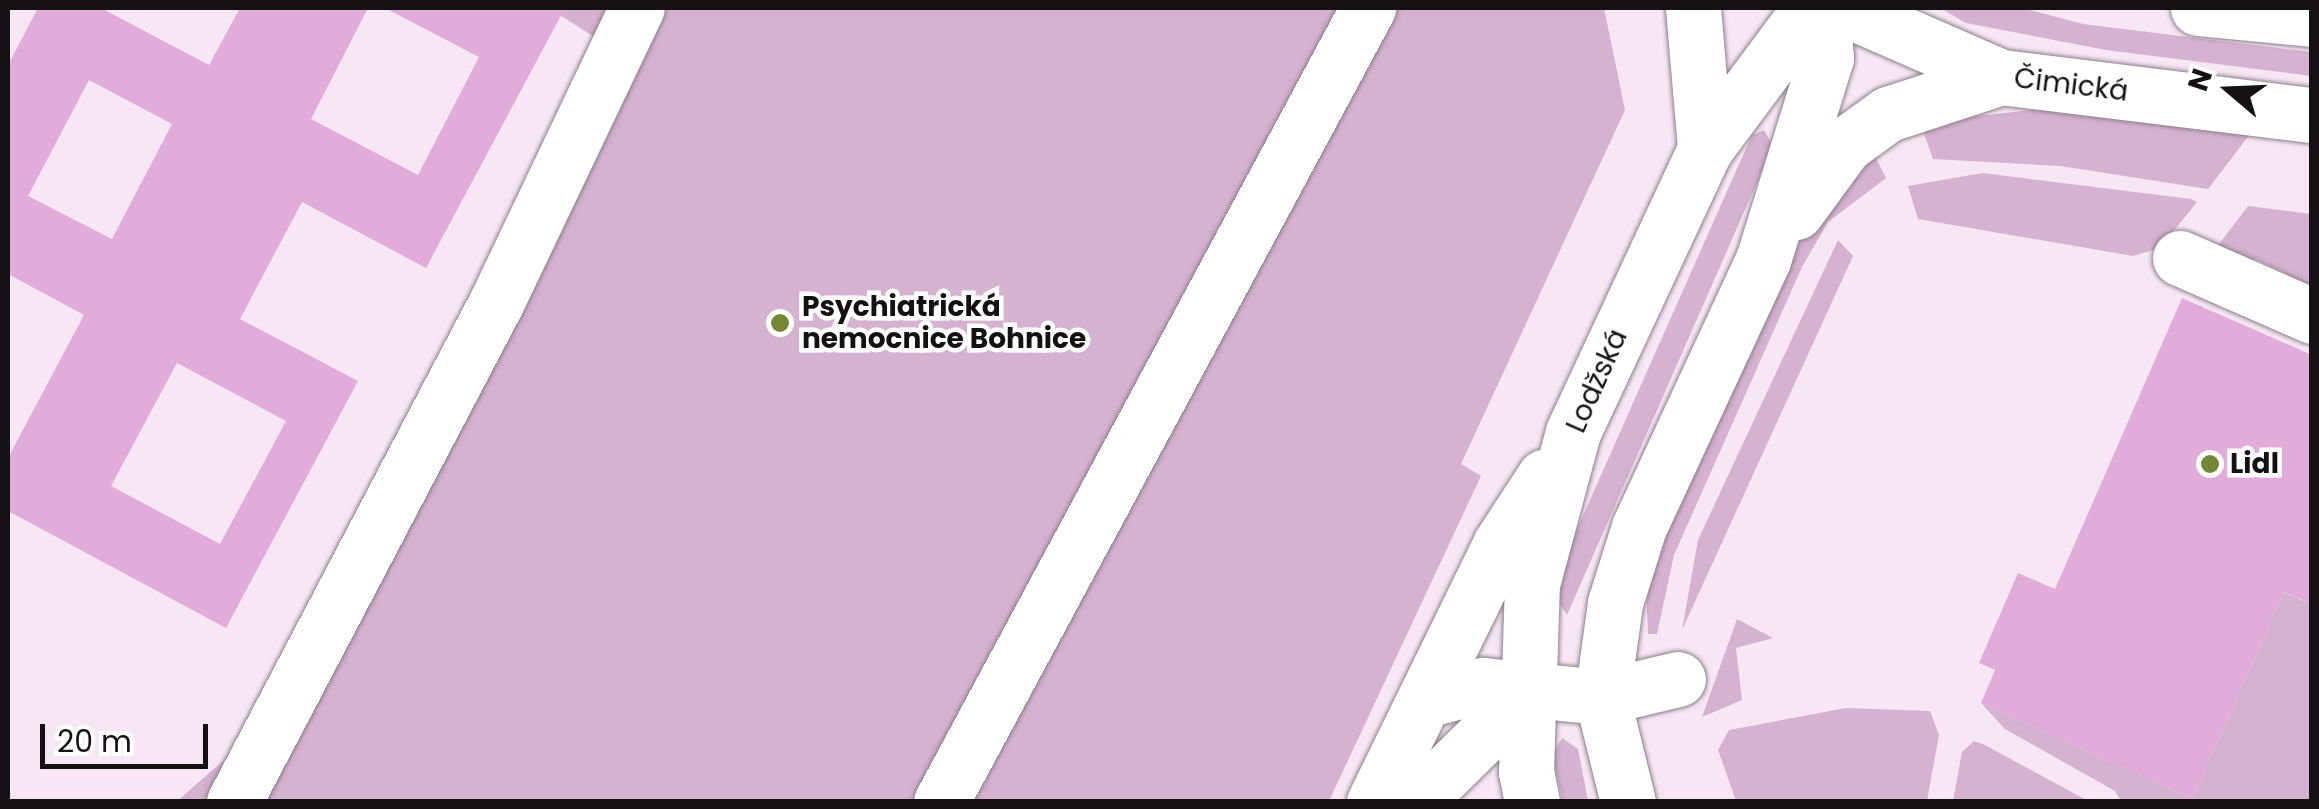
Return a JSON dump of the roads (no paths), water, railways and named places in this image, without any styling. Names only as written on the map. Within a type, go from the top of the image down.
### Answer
[{"type":"street","points":[[234,802],[496,303],[638,8]]},
{"type":"street","points":[[940,802],[1368,8]]},
{"type":"street","points":[[1693,8],[1705,149]]},
{"type":"street","name":"Lodžská","points":[[1532,802],[1528,692],[1532,584],[1572,432],[1705,149],[1810,8]]},
{"type":"street","points":[[1628,802],[1602,697],[1614,603],[1639,526],[1763,260],[1826,58],[1822,8]]},
{"type":"street","name":"Čimická","points":[[1843,8],[2002,77],[2312,115]]},
{"type":"street","points":[[2198,8],[2312,20]]},
{"type":"street","points":[[1763,260],[1844,145],[1888,114],[2002,77]]},
{"type":"street","points":[[2180,258],[2312,316]]},
{"type":"street","points":[[1374,802],[1500,543],[1572,432]]},
{"type":"street","points":[[1425,700],[1484,685],[1602,697],[1678,679]]},
{"type":"street","points":[[1416,802],[1528,692]]},
{"type":"place","name":"Psychiatrická nemocnice Bohnice","points":[[780,323]]},
{"type":"place","name":"Lidl","points":[[2210,464]]}]
